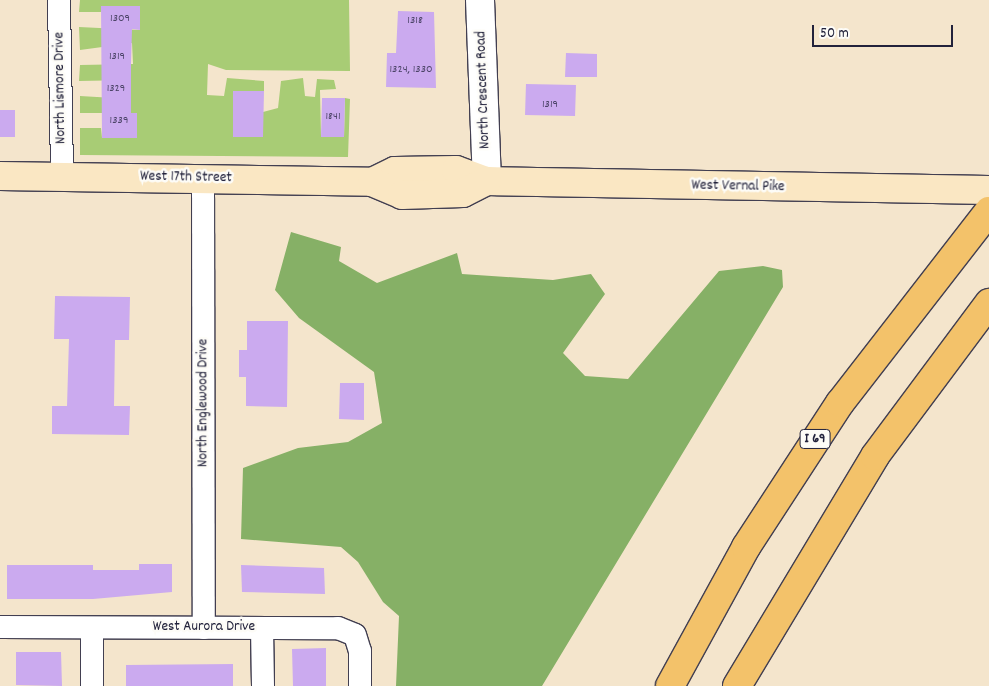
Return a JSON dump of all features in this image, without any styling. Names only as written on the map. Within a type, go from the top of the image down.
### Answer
[{"type":"highway","name":"I 69","points":[[670,686],[746,547],[840,403],[989,211]]},
{"type":"highway","points":[[737,686],[865,472],[989,303]]},
{"type":"main road","name":"West 17th Street","points":[[0,176],[372,182],[395,171],[410,170],[462,171],[487,181]]},
{"type":"main road","name":"West Vernal Pike","points":[[487,181],[989,190]]},
{"type":"street","name":"North Lismore Drive","points":[[59,0],[62,177]]},
{"type":"street","name":"North Crescent Road","points":[[480,0],[487,181]]},
{"type":"street","name":"North Englewood Drive","points":[[203,179],[204,628]]},
{"type":"street","name":"West Aurora Drive","points":[[0,627],[338,628],[355,635],[360,651],[360,686]]},
{"type":"street","points":[[92,628],[92,686]]},
{"type":"street","points":[[262,628],[262,686]]},
{"type":"green space","points":[[80,0],[349,0],[350,71],[226,70],[208,64],[207,95],[224,96],[227,78],[264,81],[264,91],[233,91],[233,136],[263,137],[263,112],[278,108],[281,81],[303,78],[305,96],[315,97],[317,79],[334,80],[336,89],[320,90],[321,136],[344,137],[345,98],[350,99],[348,157],[80,155],[80,128],[101,128],[102,138],[137,137],[137,113],[80,113],[80,96],[131,99],[131,80],[79,81],[80,65],[133,64],[132,43],[80,50],[79,27],[140,30],[140,7],[101,6],[101,12],[79,12]]},
{"type":"green space","points":[[291,232],[341,247],[339,261],[377,283],[457,253],[462,274],[553,280],[591,274],[605,294],[563,353],[585,376],[628,379],[719,271],[763,266],[782,270],[783,287],[542,686],[396,686],[399,616],[383,602],[358,562],[341,547],[241,539],[243,468],[298,448],[348,442],[382,423],[374,372],[299,318],[275,290]]},
{"type":"building","points":[[101,6],[140,6],[140,30],[132,29],[131,64],[131,113],[137,113],[137,138],[102,138]]},
{"type":"building","points":[[398,11],[434,12],[436,88],[386,87],[387,53],[396,53]]},
{"type":"building","points":[[566,53],[597,54],[597,77],[565,77]]},
{"type":"building","points":[[526,84],[576,85],[575,116],[525,115]]},
{"type":"building","points":[[233,91],[264,91],[263,137],[233,137]]},
{"type":"building","points":[[322,98],[345,98],[344,137],[321,137]]},
{"type":"building","points":[[0,110],[15,110],[15,137],[0,137]]},
{"type":"building","points":[[55,296],[130,297],[129,340],[115,340],[114,406],[130,406],[129,435],[52,434],[52,406],[67,406],[69,339],[54,339]]},
{"type":"building","points":[[247,321],[288,321],[287,407],[246,406],[246,377],[239,377],[239,350],[247,350]]},
{"type":"building","points":[[340,383],[364,383],[364,420],[339,419]]},
{"type":"building","points":[[139,564],[172,564],[172,592],[93,599],[7,599],[7,565],[93,565],[93,570],[139,570]]},
{"type":"building","points":[[241,565],[324,568],[325,594],[242,592]]},
{"type":"building","points":[[326,648],[326,686],[293,686],[292,649]]},
{"type":"building","points":[[16,652],[61,652],[62,686],[16,685]]},
{"type":"building","points":[[233,664],[233,686],[126,686],[126,665]]}]
